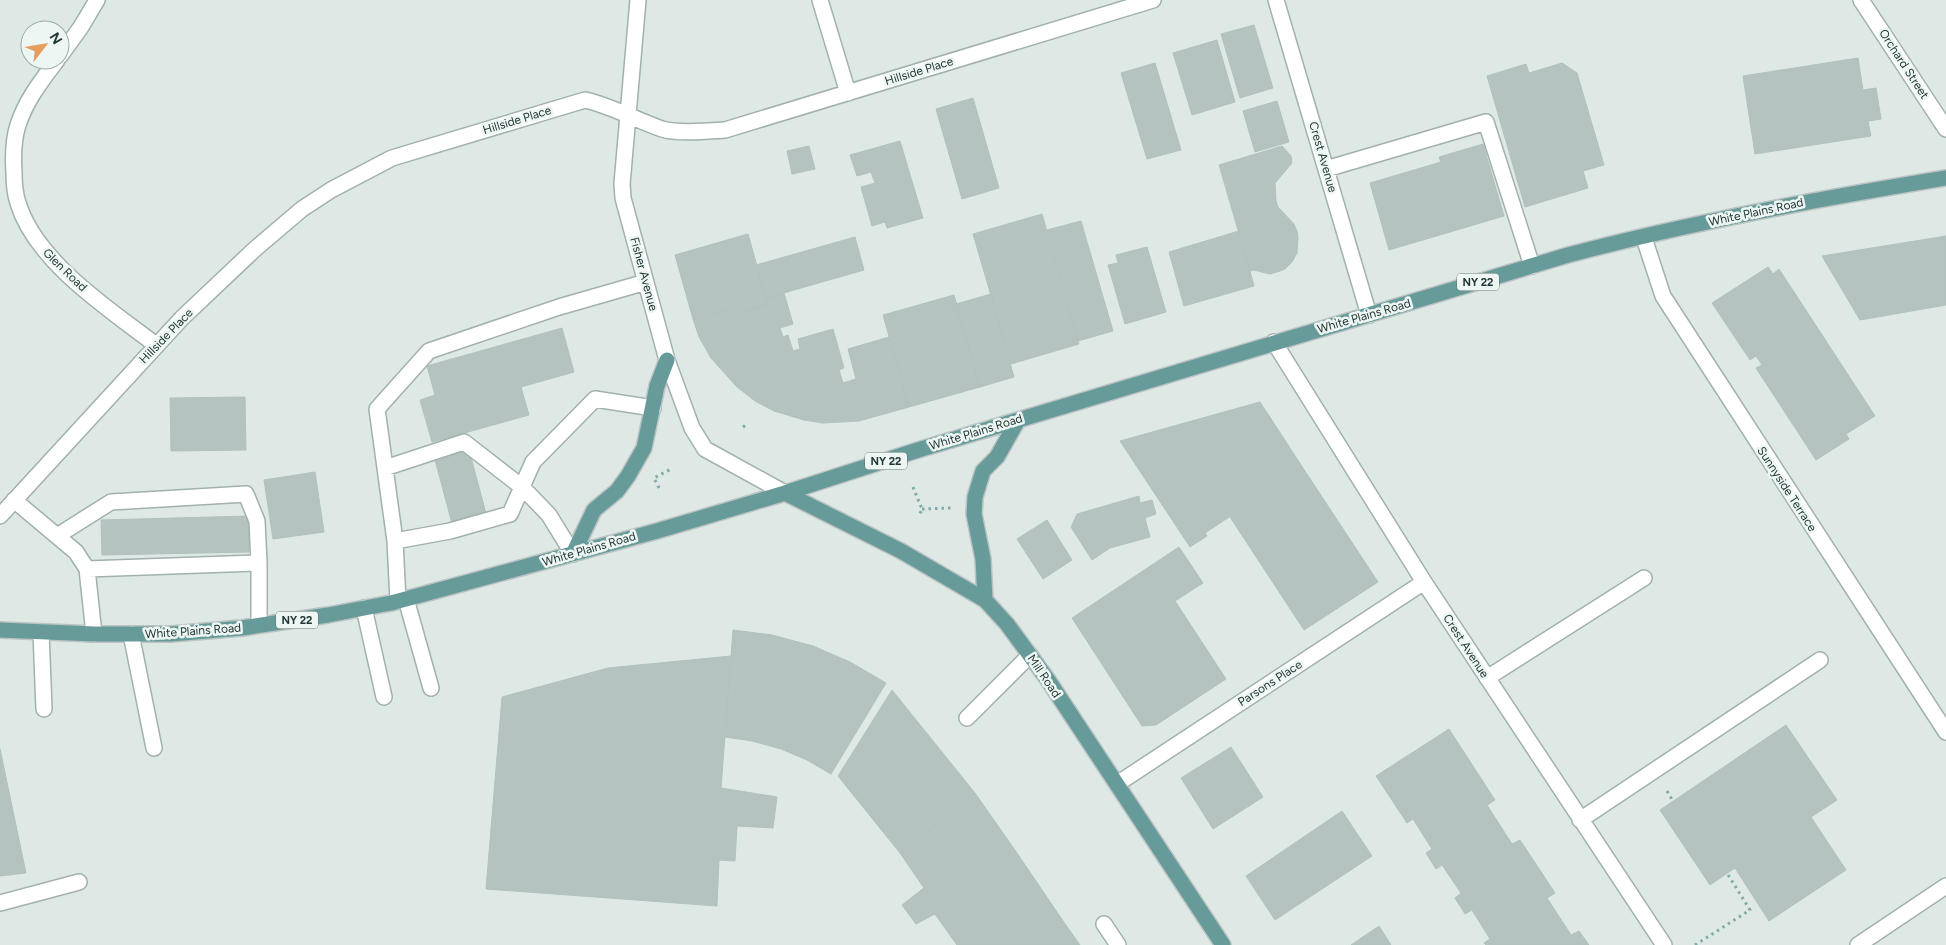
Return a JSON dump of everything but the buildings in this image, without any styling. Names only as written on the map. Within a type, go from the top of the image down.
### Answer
[{"type":"main road","name":"White Plains Road","points":[[0,630],[94,634],[171,634],[259,625],[402,600],[785,493],[1274,342],[1606,245],[1818,199],[1946,178]]},
{"type":"main road","points":[[572,554],[594,510],[616,491],[637,463],[644,448],[657,386],[667,360]]},
{"type":"main road","points":[[985,600],[984,566],[974,514],[975,497],[983,471],[997,457],[1018,420]]},
{"type":"main road","name":"Mill Road","points":[[785,493],[901,551],[985,600],[1007,624],[1030,655],[1223,945]]},
{"type":"street","points":[[70,42],[97,0]]},
{"type":"street","name":"Fisher Avenue","points":[[638,0],[622,184],[623,198],[667,360],[692,428],[705,449],[785,493]]},
{"type":"street","points":[[820,0],[848,93]]},
{"type":"street","name":"Hillside Place","points":[[0,516],[156,345],[256,249],[302,209],[331,190],[392,158],[585,100],[597,102],[664,130],[696,132],[725,130],[1153,0]]},
{"type":"street","name":"Crest Avenue","points":[[1276,0],[1369,315]]},
{"type":"street","name":"Orchard Street","points":[[1860,0],[1946,129]]},
{"type":"street","name":"Glen Road","points":[[50,70],[32,96],[18,125],[12,154],[18,203],[31,232],[47,254],[77,283],[156,345]]},
{"type":"street","points":[[1326,169],[1486,122],[1532,266]]},
{"type":"street","name":"Sunnyside Terrace","points":[[1644,238],[1663,296],[1946,732]]},
{"type":"street","points":[[431,688],[402,600],[377,409],[429,351],[559,307],[646,282]]},
{"type":"street","name":"Crest Avenue","points":[[1274,342],[1424,582],[1664,945]]},
{"type":"street","points":[[395,541],[450,531],[510,514],[533,462],[595,399],[653,408]]},
{"type":"street","points":[[385,468],[464,442],[522,487],[549,515],[572,554]]},
{"type":"street","points":[[57,536],[111,502],[246,494],[257,522],[259,625]]},
{"type":"street","points":[[14,500],[76,552],[87,569],[94,634]]},
{"type":"street","points":[[87,569],[259,563]]},
{"type":"street","points":[[1487,678],[1644,578]]},
{"type":"street","name":"Parsons Place","points":[[1117,784],[1424,582]]},
{"type":"street","points":[[364,608],[384,697]]},
{"type":"street","points":[[41,632],[44,709]]},
{"type":"street","points":[[131,634],[154,748]]},
{"type":"street","points":[[967,718],[1030,655]]},
{"type":"street","points":[[1580,820],[1820,660]]},
{"type":"street","points":[[0,903],[79,882]]},
{"type":"street","points":[[1858,945],[1946,886]]},
{"type":"street","points":[[1104,924],[1118,945]]},
{"type":"path","points":[[743,427],[747,424]]},
{"type":"path","points":[[659,488],[654,478],[670,469]]},
{"type":"path","points":[[913,487],[922,509],[919,516]]},
{"type":"path","points":[[922,509],[960,508]]},
{"type":"path","points":[[1695,945],[1750,910],[1727,873]]}]
